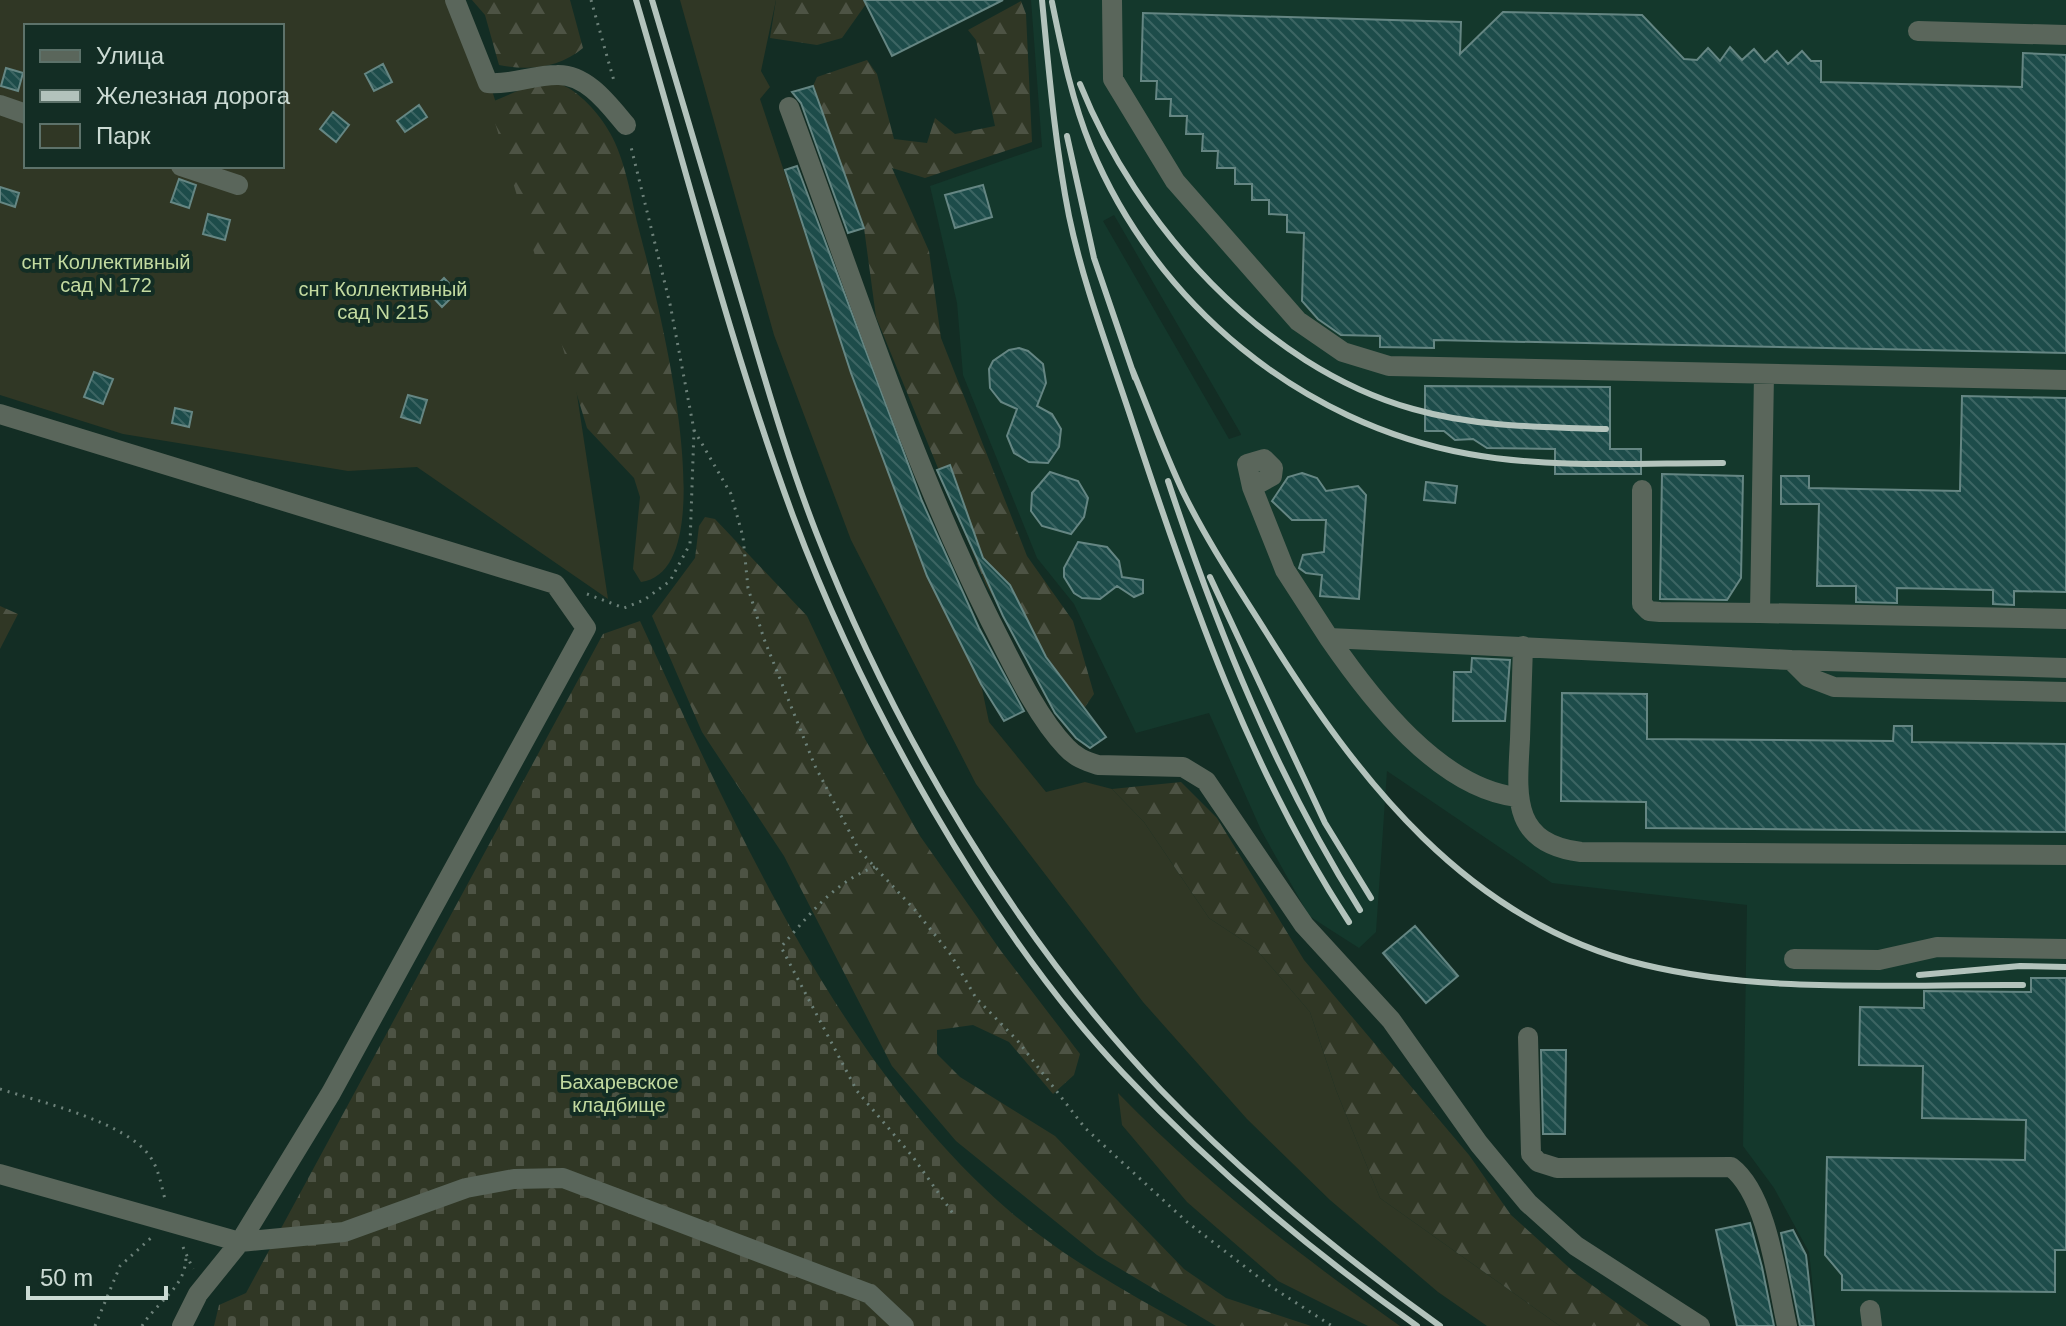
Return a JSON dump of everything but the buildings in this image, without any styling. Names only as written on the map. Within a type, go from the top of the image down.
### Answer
[{"type":"street","points":[[455,0],[488,83],[504,84],[558,75],[576,77],[604,99],[626,125]]},
{"type":"street","points":[[1112,0],[1113,79],[1175,181],[1298,321],[1343,352],[1389,366],[2066,380]]},
{"type":"street","points":[[1918,31],[2066,35]]},
{"type":"street","points":[[0,105],[24,113]]},
{"type":"street","points":[[789,107],[918,454],[971,582],[1015,670],[1064,746],[1085,761],[1098,765],[1183,767],[1206,781],[1304,925],[1391,1020],[1479,1144],[1528,1203],[1576,1246],[1700,1326]]},
{"type":"street","points":[[187,168],[238,185]]},
{"type":"street","points":[[1760,613],[1764,374]]},
{"type":"street","points":[[0,414],[555,584],[586,628],[331,1093],[240,1242],[198,1294],[182,1326]]},
{"type":"street","points":[[1252,487],[1285,570],[1370,694],[1443,764],[1476,787],[1496,795],[1517,797]]},
{"type":"street","points":[[1642,490],[1642,604],[1649,611],[2066,619]]},
{"type":"street","points":[[1329,638],[1791,660],[2066,668]]},
{"type":"street","points":[[1523,646],[1517,797],[1522,815],[1540,838],[1581,852],[2066,855]]},
{"type":"street","points":[[1791,660],[1808,677],[1834,687],[2066,692]]},
{"type":"street","points":[[1794,959],[1879,960],[1937,947],[2066,949]]},
{"type":"street","points":[[1528,1037],[1531,1154],[1538,1162],[1557,1168],[1731,1167],[1750,1190],[1763,1224],[1787,1326]]},
{"type":"street","points":[[0,1174],[240,1242],[344,1232],[466,1188],[514,1179],[563,1178],[870,1294],[904,1326]]},
{"type":"path","points":[[591,0],[614,84]]},
{"type":"path","points":[[555,584],[612,601],[624,608],[644,600],[670,581],[690,544],[694,430],[670,304],[626,125]]},
{"type":"path","points":[[694,430],[731,494],[743,537],[748,588],[764,639],[815,766],[859,850],[915,910],[951,955],[976,998],[1017,1040],[1085,1128],[1187,1222],[1270,1286],[1332,1326]]},
{"type":"path","points":[[875,867],[858,874],[821,901],[781,947],[857,1091],[913,1157],[954,1215]]},
{"type":"path","points":[[0,1089],[97,1122],[142,1146],[158,1171],[170,1222],[186,1252],[198,1294]]},
{"type":"path","points":[[95,1326],[120,1266],[170,1222]]},
{"type":"path","points":[[142,1326],[180,1284],[186,1272],[186,1252]]},
{"type":"shaded area","points":[[1031,0],[2066,0],[2066,1326],[1817,1326],[1809,1252],[1774,1188],[1743,1146],[1747,905],[1552,883],[1387,771],[1376,932],[1359,948],[1309,916],[1261,830],[1209,713],[1136,733],[1074,604],[1037,558],[963,375],[957,303],[930,186],[1042,147]],"holes":[[[1114,215],[1241,435],[1229,439],[1103,221]]]},
{"type":"green space","name":"снт Коллективный сад N 215","points":[[0,0],[464,0],[568,335],[608,599],[417,467],[348,471],[123,434],[0,395]]},
{"type":"green space","points":[[472,0],[570,0],[583,48],[554,64],[521,68],[499,65],[485,15]]},
{"type":"green space","points":[[680,0],[776,0],[761,71],[770,87],[760,99],[851,373],[927,576],[981,684],[989,722],[1046,792],[1085,782],[1112,789],[1144,822],[1209,918],[1256,949],[1310,1012],[1336,1090],[1380,1198],[1560,1326],[1487,1326],[1438,1292],[1330,1200],[1247,1119],[1143,1002],[976,784],[851,540],[774,335]]},
{"type":"green space","points":[[776,0],[864,0],[866,4],[842,38],[817,45],[770,38]]},
{"type":"green space","points":[[1021,1],[1026,14],[1032,142],[925,178],[892,168],[929,251],[941,338],[1027,556],[1073,621],[1094,694],[1080,714],[1052,698],[986,585],[876,317],[864,228],[813,86],[817,77],[867,60],[877,74],[894,139],[927,143],[935,118],[955,134],[995,126],[976,40],[968,30]]},
{"type":"green space","points":[[558,83],[581,97],[594,111],[620,154],[657,304],[679,421],[684,479],[681,529],[667,566],[641,582],[633,569],[640,497],[634,478],[587,428],[493,116],[494,101],[522,89]]},
{"type":"green space","points":[[705,517],[715,519],[807,616],[865,739],[920,836],[1001,951],[1080,1054],[1074,1075],[1053,1094],[1009,1042],[973,1025],[937,1030],[937,1054],[960,1077],[1055,1136],[1184,1269],[1226,1298],[1311,1326],[1216,1326],[1097,1255],[956,1141],[892,1066],[784,856],[702,732],[652,616],[695,558],[699,526]]},
{"type":"green space","points":[[0,606],[18,614],[0,649]]},
{"type":"green space","name":"Бахаревское кладбище","points":[[640,621],[713,777],[794,934],[840,1010],[890,1082],[945,1148],[1006,1208],[1094,1272],[1188,1326],[214,1326],[219,1305],[246,1293],[603,634]]},
{"type":"green space","points":[[1181,782],[1217,818],[1304,960],[1469,1155],[1511,1215],[1575,1273],[1649,1326],[1560,1326],[1380,1198],[1336,1090],[1310,1012],[1256,949],[1209,918],[1144,822],[1112,789]]},
{"type":"green space","points":[[1118,1093],[1219,1188],[1400,1326],[1368,1326],[1278,1281],[1187,1202],[1122,1125]]},
{"type":"railway","points":[[636,0],[730,324],[793,516],[855,661],[933,810],[1024,952],[1073,1016],[1123,1073],[1192,1142],[1264,1207],[1417,1326]]},
{"type":"railway","points":[[652,0],[770,395],[816,532],[882,681],[962,828],[1056,966],[1107,1030],[1161,1090],[1295,1214],[1440,1326]]},
{"type":"railway","points":[[1042,0],[1064,189],[1082,270],[1099,323],[1178,557],[1226,683],[1282,805],[1349,922]]},
{"type":"railway","points":[[1052,2],[1078,112],[1119,204],[1154,257],[1195,305],[1241,348],[1293,385],[1348,415],[1407,439],[1469,454],[1532,462],[1723,463]]},
{"type":"railway","points":[[1080,84],[1104,136],[1135,188],[1170,237],[1211,283],[1256,325],[1306,360],[1358,389],[1437,415],[1509,425],[1606,429]]},
{"type":"railway","points":[[1067,136],[1094,258],[1135,378]]},
{"type":"railway","points":[[1132,369],[1192,510],[1301,687],[1379,790],[1423,838],[1471,880],[1523,916],[1581,945],[1645,965],[1691,974],[1833,986],[2023,985]]},
{"type":"railway","points":[[1168,481],[1207,593],[1251,702],[1302,808],[1360,910]]},
{"type":"railway","points":[[1210,577],[1325,823],[1371,898]]},
{"type":"railway","points":[[1919,975],[2020,966],[2066,967]]},
{"type":"park label","name":"снт Коллективный сад N 172","points":[[106,274]]}]
